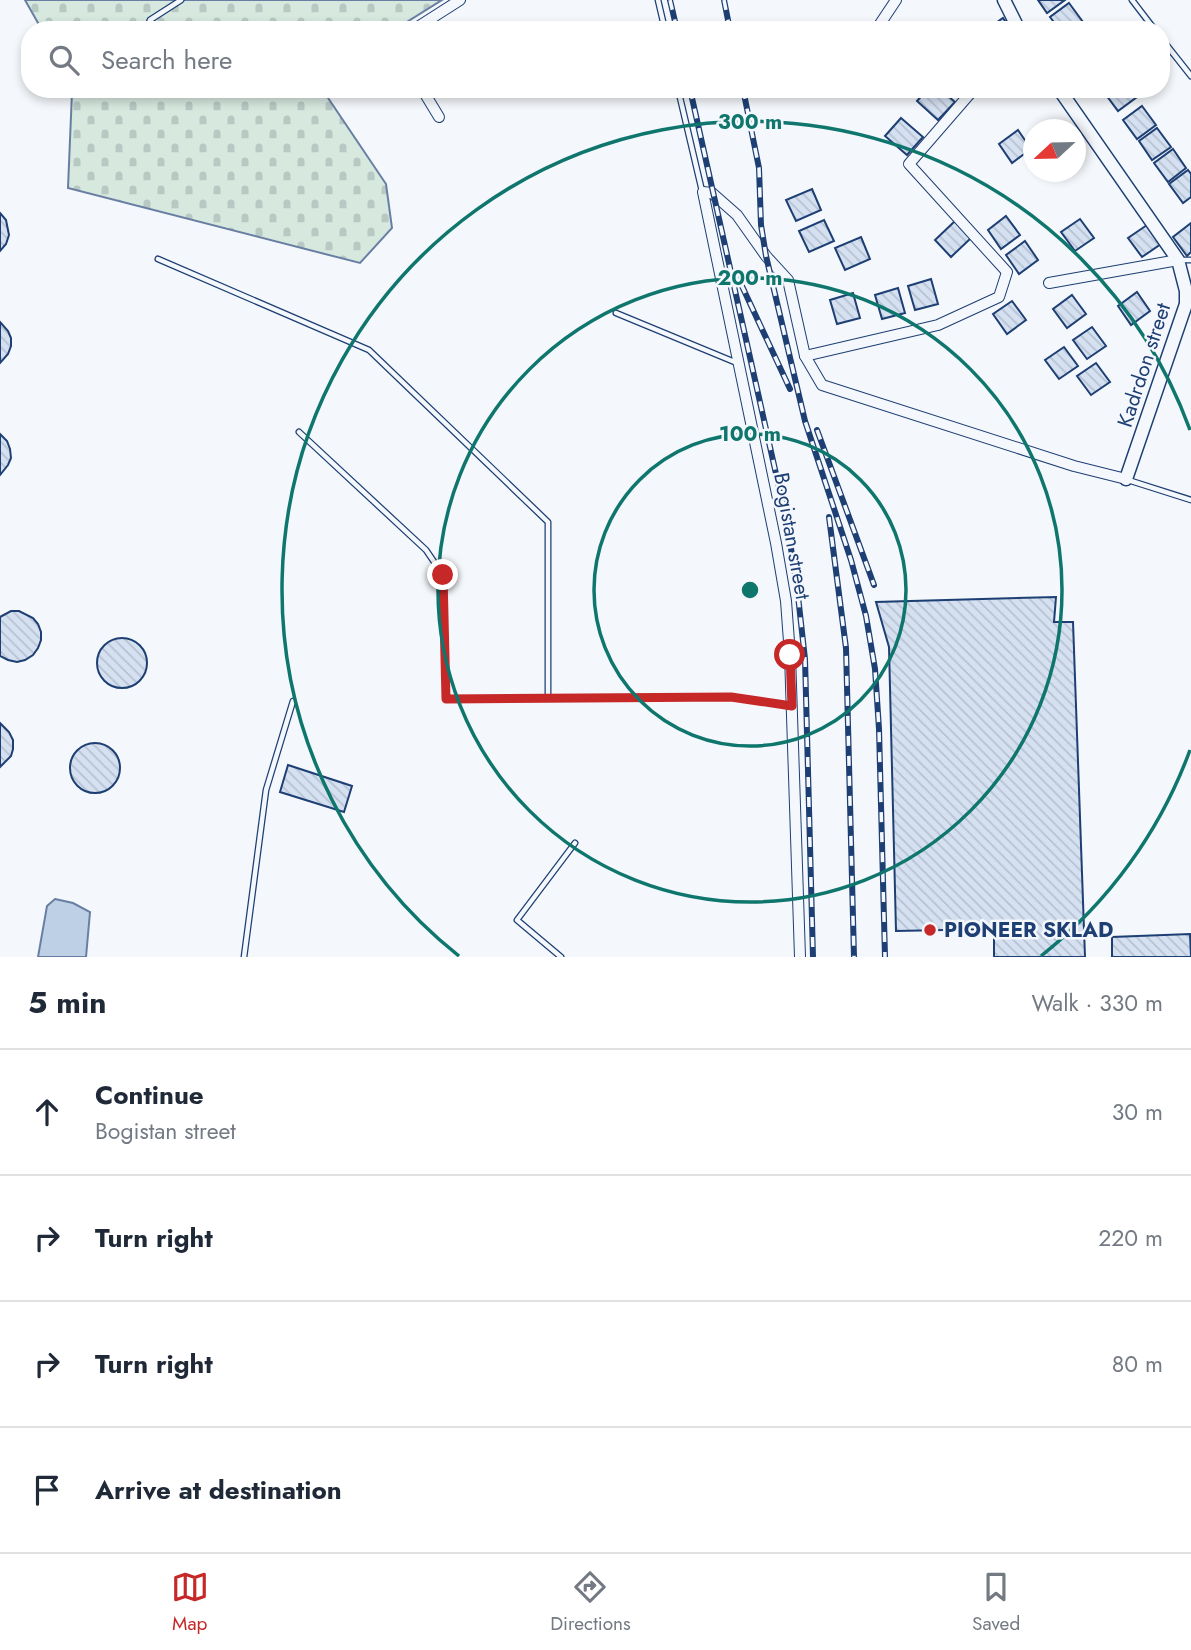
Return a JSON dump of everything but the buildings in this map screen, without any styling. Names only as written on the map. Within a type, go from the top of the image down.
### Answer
[{"type":"street","points":[[427,21],[460,0]]},
{"type":"street","points":[[882,21],[895,0]]},
{"type":"street","points":[[1004,0],[1014,21]]},
{"type":"street","points":[[427,98],[439,117]]},
{"type":"street","points":[[805,356],[938,325],[999,297],[1007,272],[909,164],[966,98]]},
{"type":"street","name":"Kadrdon street","points":[[1066,98],[1184,260],[1186,304],[1126,479]]},
{"type":"street","points":[[703,192],[712,193],[737,215],[766,256],[788,281],[805,356],[822,385],[1074,466],[1126,479]]},
{"type":"street","name":"Bogistan street","points":[[703,192],[786,601],[800,957]]},
{"type":"street","points":[[1049,283],[1184,260]]},
{"type":"lane","points":[[150,21],[181,0]]},
{"type":"lane","points":[[657,0],[662,21]]},
{"type":"lane","points":[[1132,0],[1148,21]]},
{"type":"lane","points":[[1170,49],[1191,76]]},
{"type":"lane","name":"Bogistan street","points":[[680,98],[703,192]]},
{"type":"lane","points":[[158,259],[369,350],[548,522],[548,698]]},
{"type":"lane","points":[[616,313],[738,363]]},
{"type":"lane","points":[[299,432],[426,550],[443,575],[446,699],[731,697],[792,706]]},
{"type":"lane","points":[[1126,479],[1191,500]]},
{"type":"lane","points":[[244,957],[266,790],[293,701]]},
{"type":"lane","points":[[561,957],[517,920],[575,844]]},
{"type":"green space","points":[[25,0],[442,0],[408,21],[37,21]]},
{"type":"green space","points":[[72,98],[328,98],[386,184],[392,228],[360,263],[68,188]]},
{"type":"water","points":[[55,899],[73,903],[90,912],[86,957],[38,957],[47,906]]},
{"type":"railway","points":[[670,0],[675,21]]},
{"type":"railway","points":[[724,0],[728,21]]},
{"type":"railway","points":[[692,98],[787,523],[797,587],[805,659],[813,957]]},
{"type":"railway","points":[[745,98],[759,168],[761,225],[766,256],[805,421],[851,560],[866,616],[875,669],[885,957]]},
{"type":"railway","points":[[741,284],[790,389]]},
{"type":"railway","points":[[817,430],[874,585]]},
{"type":"railway","points":[[829,517],[846,648],[854,957]]},
{"type":"place","name":"PIONEER SKLAD","points":[[930,930]]},
{"type":"route","points":[[443,575],[446,699],[731,697],[792,706],[790,655]]}]
